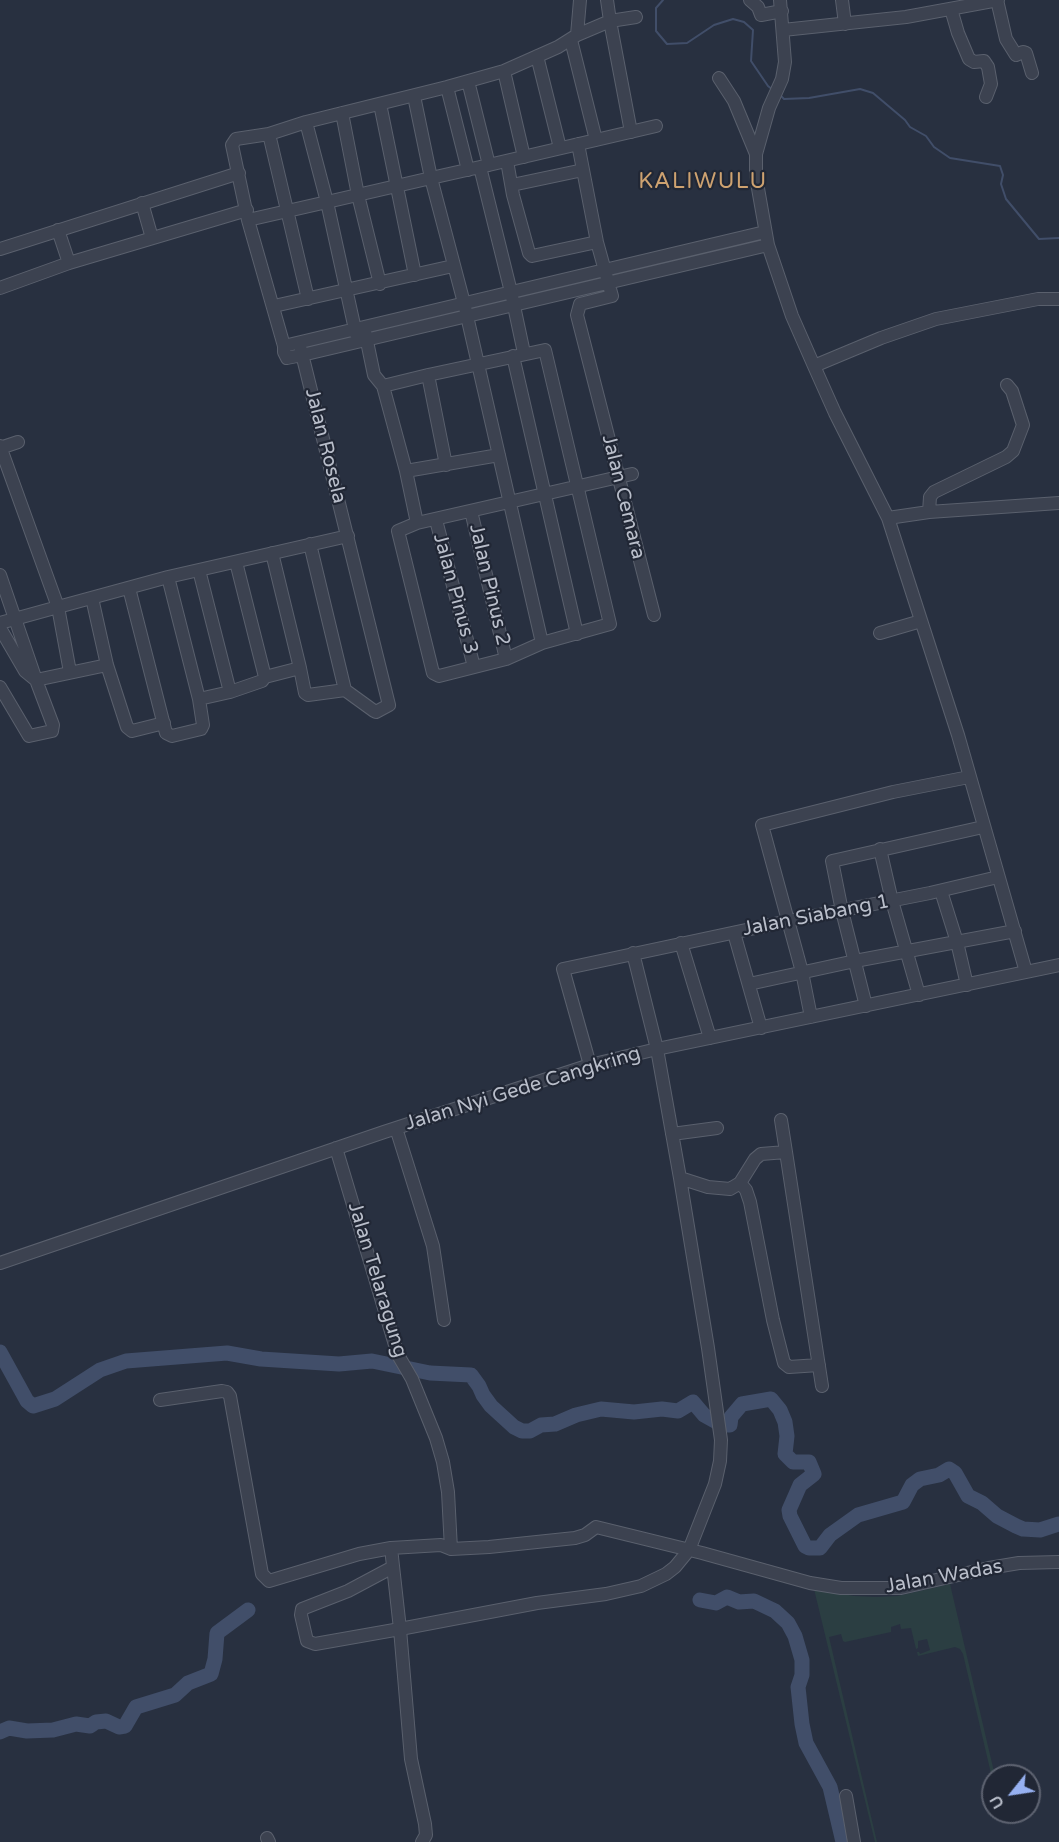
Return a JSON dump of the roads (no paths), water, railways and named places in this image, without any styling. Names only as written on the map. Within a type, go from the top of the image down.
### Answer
[{"type":"street","points":[[580,0],[574,38],[596,140]]},
{"type":"street","points":[[608,0],[631,132]]},
{"type":"street","points":[[750,0],[758,7],[761,15],[781,6],[783,30],[785,62],[782,79],[769,108],[756,154],[756,177],[766,238],[792,316],[835,413],[888,518],[905,582],[921,621],[1026,972]]},
{"type":"street","points":[[842,0],[845,24]]},
{"type":"street","points":[[783,30],[906,17],[998,0],[1006,39],[1016,55],[1026,53],[1032,73]]},
{"type":"street","points":[[951,9],[969,59],[974,62],[984,62],[988,67],[991,84],[986,97]]},
{"type":"street","points":[[636,17],[610,21],[504,71],[306,122],[269,135],[236,139],[232,145],[248,215],[287,358],[301,349],[361,334],[464,303],[605,270],[766,238]]},
{"type":"street","points":[[537,56],[560,148]]},
{"type":"street","points":[[504,71],[524,157]]},
{"type":"street","points":[[719,78],[734,101],[756,154]]},
{"type":"street","points":[[468,81],[479,167],[511,292],[519,355],[545,495],[577,634]]},
{"type":"street","points":[[447,87],[479,167]]},
{"type":"street","points":[[414,96],[431,178],[464,303],[543,643]]},
{"type":"street","points":[[380,104],[415,276]]},
{"type":"street","points":[[342,113],[358,195],[380,284]]},
{"type":"street","points":[[306,122],[347,291],[374,375],[383,386],[406,471],[417,523]]},
{"type":"street","points":[[0,288],[69,263],[152,238],[248,215],[287,211],[656,126]]},
{"type":"street","points":[[269,135],[308,299]]},
{"type":"street","points":[[579,144],[597,243],[609,283]]},
{"type":"street","points":[[507,161],[529,253],[532,256],[597,243]]},
{"type":"street","points":[[512,185],[583,170]]},
{"type":"street","points":[[0,249],[239,173]]},
{"type":"street","points":[[142,204],[152,238]]},
{"type":"street","points":[[58,230],[69,263]]},
{"type":"street","points":[[361,334],[467,317],[609,283],[766,238]]},
{"type":"street","points":[[274,306],[453,266]]},
{"type":"street","name":"Jalan Cemara","points":[[609,283],[612,296],[580,304],[577,309],[654,615]]},
{"type":"street","points":[[814,366],[881,338],[936,319],[1038,299],[1059,299]]},
{"type":"street","name":"Jalan Rosela","points":[[301,349],[389,705],[376,712],[345,690]]},
{"type":"street","points":[[383,386],[544,350],[577,486],[610,621],[606,626],[543,643],[506,659],[439,676],[434,673],[398,531],[417,523],[436,520],[545,495],[577,486],[618,476],[632,474]]},
{"type":"street","points":[[428,375],[446,465]]},
{"type":"street","points":[[928,512],[930,496],[934,492],[1006,457],[1013,451],[1023,425],[1012,391],[1007,385]]},
{"type":"street","points":[[18,442],[0,447],[58,607],[70,672]]},
{"type":"street","points":[[406,471],[499,455]]},
{"type":"street","points":[[888,518],[928,512],[1059,503]]},
{"type":"street","name":"Jalan Pinus 2","points":[[471,511],[506,659]]},
{"type":"street","name":"Jalan Pinus 3","points":[[436,520],[474,667]]},
{"type":"street","points":[[0,623],[168,577],[348,536]]},
{"type":"street","points":[[272,553],[305,693],[308,695],[345,690],[310,544]]},
{"type":"street","points":[[236,562],[265,677]]},
{"type":"street","points":[[199,570],[230,692]]},
{"type":"street","points":[[0,575],[52,731],[31,737],[26,734],[0,687]]},
{"type":"street","points":[[129,588],[166,733],[171,736],[203,727],[199,699],[168,577]]},
{"type":"street","points":[[92,598],[107,665],[129,730],[164,723]]},
{"type":"street","points":[[880,633],[921,621]]},
{"type":"street","points":[[0,628],[26,671],[36,680]]},
{"type":"street","points":[[36,680],[107,665]]},
{"type":"street","points":[[199,699],[230,692],[262,681],[265,677],[300,668]]},
{"type":"street","points":[[811,1017],[802,972],[761,826],[893,792],[969,777]]},
{"type":"street","points":[[866,1006],[832,861],[984,827]]},
{"type":"street","points":[[880,849],[892,901],[919,995]]},
{"type":"street","name":"Jalan Siabang 1","points":[[590,1065],[562,969],[941,891],[998,877]]},
{"type":"street","points":[[941,891],[957,942],[967,985]]},
{"type":"street","points":[[749,984],[855,961],[1015,931]]},
{"type":"street","points":[[734,933],[761,1028]]},
{"type":"street","points":[[681,943],[710,1038]]},
{"type":"street","points":[[393,1567],[348,1591],[302,1609],[301,1615],[307,1641],[312,1644],[606,1594],[641,1586],[666,1574],[689,1550],[715,1484],[720,1461],[721,1440],[708,1348],[657,1049],[633,953]]},
{"type":"street","name":"Jalan Nyi Gede Cangkring","points":[[0,1263],[336,1148],[590,1065],[1059,965]]},
{"type":"street","points":[[782,1120],[822,1386]]},
{"type":"street","points":[[396,1128],[434,1251],[444,1320]]},
{"type":"street","points":[[672,1134],[717,1128]]},
{"type":"street","name":"Jalan Telaragung","points":[[336,1148],[398,1355],[412,1379],[436,1438],[443,1462],[448,1492],[451,1549]]},
{"type":"street","points":[[678,1168],[694,1184],[724,1190],[740,1183],[761,1154],[786,1152]]},
{"type":"street","points":[[740,1183],[746,1190],[750,1202],[784,1364],[789,1367],[819,1365]]},
{"type":"street","name":"Jalan Wadas","points":[[160,1400],[222,1392],[230,1396],[262,1574],[267,1581],[359,1554],[391,1548],[441,1545],[451,1549],[575,1538],[585,1535],[596,1527],[810,1583],[841,1588],[870,1590],[901,1588],[1019,1563],[1059,1562]]},
{"type":"street","points":[[391,1548],[411,1758],[425,1824],[426,1835],[422,1842]]},
{"type":"street","points":[[846,1796],[854,1842]]},
{"type":"waterway","points":[[663,0],[656,8],[656,31],[667,44],[687,43],[714,25],[733,19],[744,22],[753,30],[751,61],[773,90]]},
{"type":"waterway","points":[[780,95],[784,99],[809,98],[860,89],[873,93],[910,127],[926,136],[934,147],[950,158],[1000,166],[1003,175],[1001,184],[1006,199],[1039,239],[1059,238]]},
{"type":"waterway","points":[[0,1352],[27,1401],[33,1406],[55,1399],[100,1370],[126,1361],[227,1353],[261,1359],[339,1364],[372,1361],[430,1373],[471,1375],[491,1406],[514,1427],[522,1431],[530,1431],[541,1425],[555,1424],[576,1415],[601,1409],[634,1412],[662,1409],[678,1411],[693,1402],[704,1415],[722,1425],[730,1425],[731,1417],[742,1404],[771,1399],[780,1410],[785,1422],[787,1436],[785,1454],[793,1462],[809,1462],[814,1474],[800,1485],[789,1510],[805,1546],[809,1548],[820,1548],[830,1535],[858,1515],[903,1502],[912,1485],[920,1479],[939,1475],[949,1469],[955,1473],[968,1496],[1016,1526],[1023,1529],[1040,1530],[1059,1524]]},
{"type":"waterway","points":[[700,1600],[716,1603],[727,1597],[739,1602],[754,1601],[775,1611],[788,1623],[795,1636],[802,1660],[802,1675],[798,1687],[806,1743],[830,1787],[843,1842]]},
{"type":"waterway","points":[[0,1732],[9,1728],[27,1731],[53,1730],[76,1724],[90,1726],[96,1722],[106,1721],[119,1727],[125,1726],[136,1707],[175,1695],[188,1683],[211,1674],[217,1633],[248,1610]]},
{"type":"district","name":"KALIWULU","points":[[703,182]]}]
